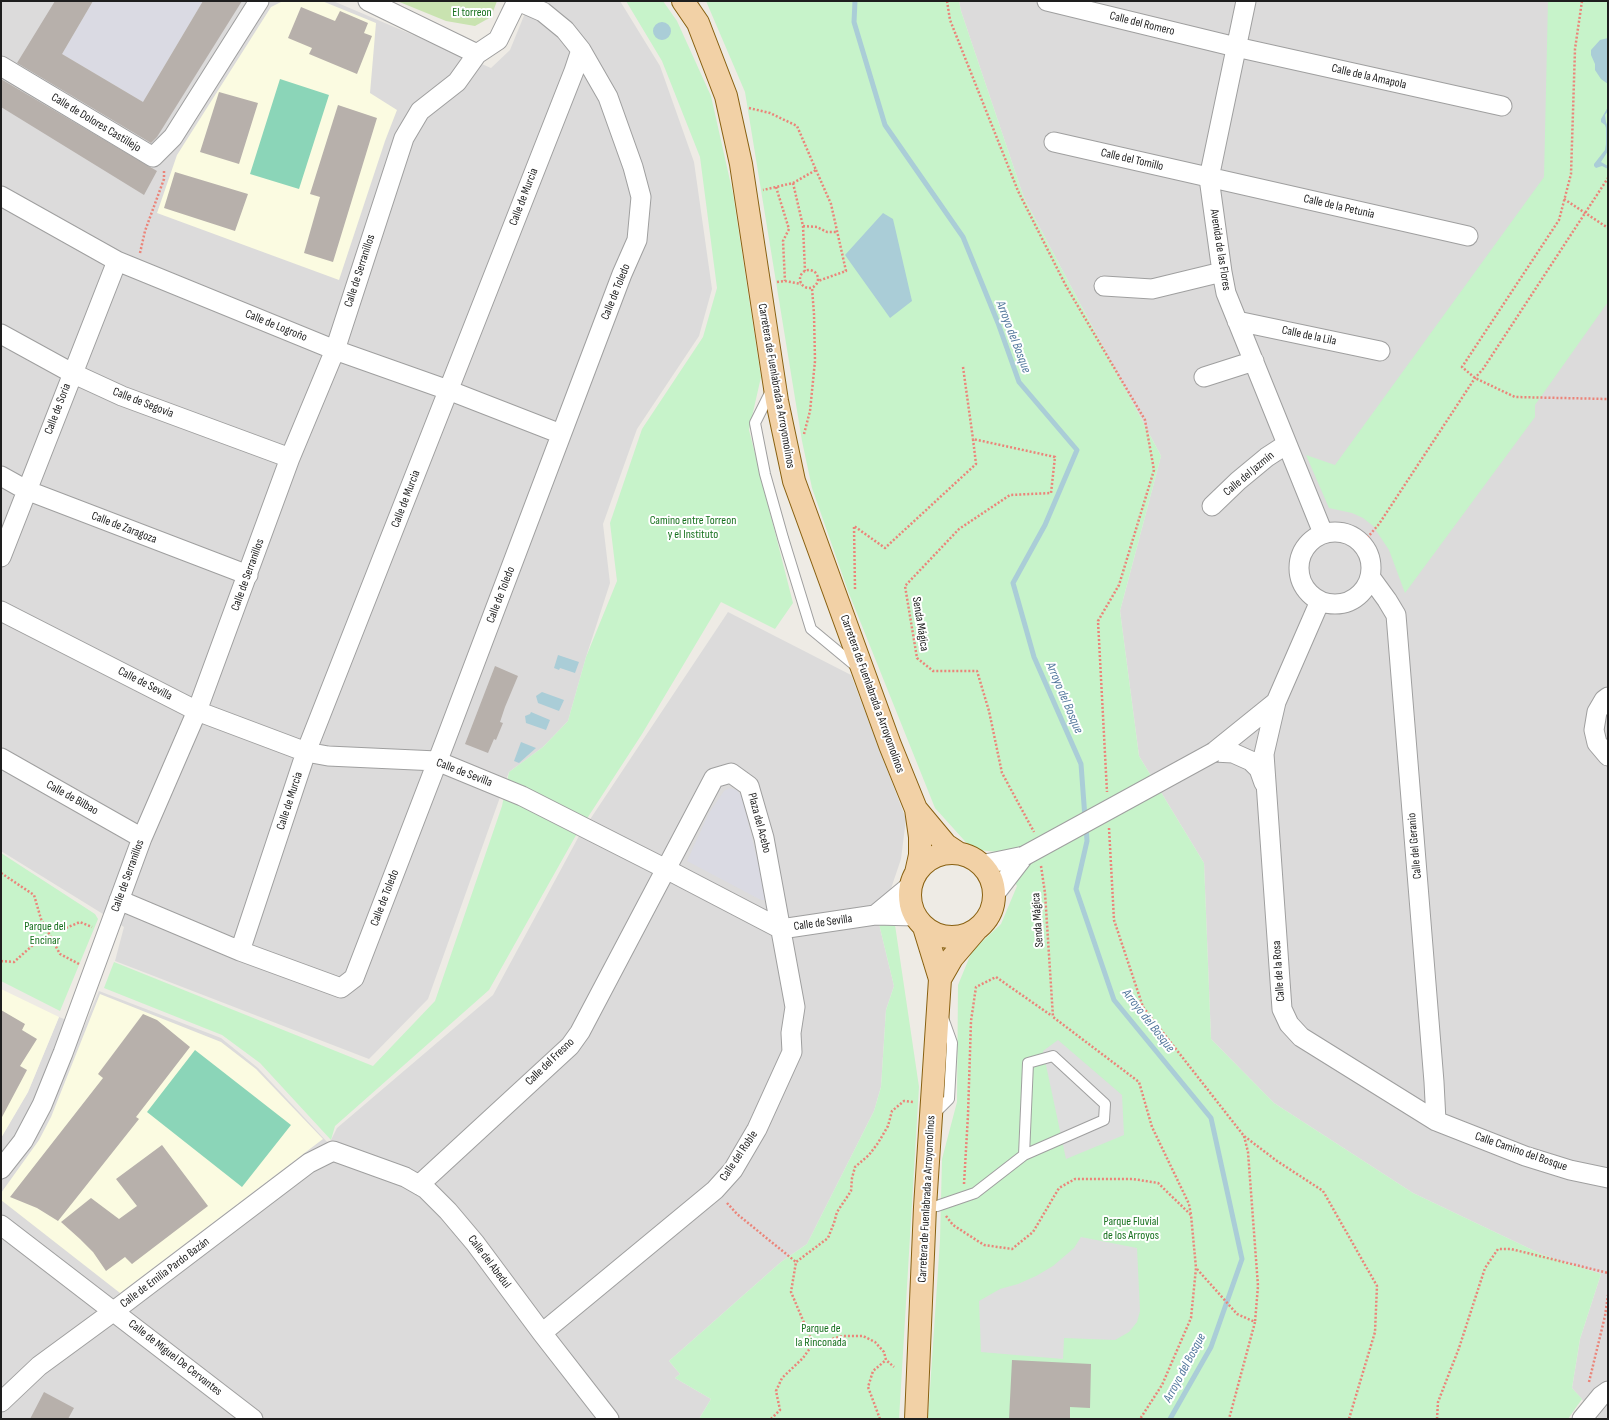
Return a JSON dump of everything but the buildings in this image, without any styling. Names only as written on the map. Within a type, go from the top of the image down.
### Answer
[{"type":"main road","name":"Carretera de Fuenlabrada a Arroyomolinos","points":[[683,1],[698,23],[726,96],[741,164],[774,386],[794,481],[890,745],[916,809],[920,837],[920,855],[913,879]]},
{"type":"main road","name":"Carretera de Fuenlabrada a Arroyomolinos","points":[[916,809],[946,845],[958,853]]},
{"type":"main road","points":[[958,853],[981,865],[990,879],[994,895],[993,905],[984,922],[974,931],[962,936],[948,937],[936,934],[920,921],[911,906],[909,896],[913,879],[924,864],[934,857],[958,853]]},
{"type":"main road","name":"Carretera de Fuenlabrada a Arroyomolinos","points":[[916,1419],[931,1207],[932,1111],[940,978],[920,921]]},
{"type":"main road","name":"Carretera de Fuenlabrada a Arroyomolinos","points":[[940,978],[952,958],[984,922]]},
{"type":"street","name":"Calle de Dolores Castillejo","points":[[1,66],[153,157],[173,137],[259,1]]},
{"type":"street","points":[[368,1],[477,54]]},
{"type":"street","name":"Calle de Serranillos","points":[[1,1169],[23,1141],[42,1106],[63,1054],[142,838],[197,711],[248,576],[290,458],[335,350],[404,138],[420,111],[457,82],[477,54],[498,40],[518,1]]},
{"type":"street","name":"Calle de Toledo","points":[[120,900],[240,951],[341,988],[354,978],[622,274],[638,240],[641,198],[633,167],[608,96],[581,50],[565,30],[543,12],[518,1]]},
{"type":"street","points":[[697,1],[698,23]]},
{"type":"street","name":"Calle del Romero","points":[[1047,1],[1236,47]]},
{"type":"street","name":"Avenida de las Flores","points":[[1246,1],[1209,178],[1222,272],[1226,293],[1323,533]]},
{"type":"street","name":"Calle de la Amapola","points":[[1236,47],[1502,106]]},
{"type":"street","name":"Calle de Murcia","points":[[240,951],[306,752],[581,50]]},
{"type":"street","name":"Calle del Tomillo","points":[[1054,142],[1209,178]]},
{"type":"street","name":"Calle de la Petunia","points":[[1209,178],[1468,236]]},
{"type":"street","name":"Calle de Logroño","points":[[1,196],[117,261],[137,270],[335,350],[448,390],[561,434]]},
{"type":"street","name":"Calle de Soria","points":[[1,556],[117,261]]},
{"type":"street","points":[[1104,286],[1152,289],[1222,272]]},
{"type":"street","name":"Calle de la Lila","points":[[1237,321],[1380,351]]},
{"type":"street","name":"Calle de Segovia","points":[[1,334],[72,373],[122,396],[290,458]]},
{"type":"street","points":[[1204,377],[1254,361]]},
{"type":"street","name":"Calle del Jazmín","points":[[1212,506],[1238,481],[1267,457],[1287,444]]},
{"type":"street","name":"Calle de Zaragoza","points":[[1,476],[26,490],[248,576]]},
{"type":"street","points":[[1342,531],[1356,537],[1362,544],[1368,552],[1372,565],[1371,578],[1364,591],[1354,600],[1343,604],[1329,604],[1320,601],[1308,593],[1302,583],[1298,568],[1300,557],[1307,544],[1323,533],[1342,531]]},
{"type":"street","name":"Calle del Geranio","points":[[1371,578],[1396,615],[1436,1120]]},
{"type":"street","name":"Calle de la Rosa","points":[[1320,601],[1276,702],[1264,754],[1282,1009],[1289,1024],[1301,1037],[1436,1120]]},
{"type":"street","name":"Calle de Sevilla","points":[[1,611],[197,711],[306,752],[328,756],[437,761],[522,796],[781,929],[875,915],[920,921]]},
{"type":"street","points":[[1608,697],[1604,700],[1597,712],[1594,730],[1597,743],[1608,756]]},
{"type":"street","points":[[994,895],[1032,860],[1214,752],[1276,702]]},
{"type":"street","name":"Calle de la Rosa","points":[[1214,752],[1233,753],[1251,761],[1259,770],[1266,787]]},
{"type":"street","name":"Calle de Bilbao","points":[[1,758],[142,838]]},
{"type":"street","name":"Plaza del Acebo","points":[[666,869],[714,778],[731,773],[749,786],[764,838],[781,929]]},
{"type":"street","points":[[981,865],[1032,860]]},
{"type":"street","name":"Calle del Fresno","points":[[418,1185],[570,1046],[580,1032],[666,869]]},
{"type":"street","points":[[875,915],[913,879]]},
{"type":"street","name":"Calle del Roble","points":[[542,1334],[715,1190],[733,1170],[757,1129],[792,1052],[791,1033],[795,1007],[781,929]]},
{"type":"street","name":"Calle Camino del Bosque","points":[[1436,1120],[1525,1156],[1576,1171],[1608,1178]]},
{"type":"street","name":"Calle del Abedul","points":[[333,1151],[405,1177],[426,1189],[448,1211],[475,1243],[542,1334],[609,1419]]},
{"type":"street","name":"Calle de Emilia Pardo Bazán","points":[[1,1402],[39,1366],[309,1163],[333,1151]]},
{"type":"street","name":"Calle de Miguel De Cervantes","points":[[1,1225],[253,1419]]},
{"type":"street","points":[[1582,1419],[1605,1393]]},
{"type":"lane","points":[[774,386],[756,423],[765,474],[811,629],[864,673]]},
{"type":"lane","points":[[931,1207],[964,1198],[975,1193],[1024,1154],[1104,1120],[1105,1104],[1053,1056],[1028,1063],[1024,1154]]},
{"type":"path","points":[[947,1],[950,20],[1018,191],[1066,286],[1145,420],[1154,470],[1119,585],[1098,621],[1107,794]]},
{"type":"path","points":[[1582,1],[1575,49],[1571,174],[1559,220],[1462,367],[1475,378],[1515,397],[1608,399]]},
{"type":"path","points":[[746,108],[770,113],[797,126],[830,204],[846,271],[818,281],[812,288],[815,361],[810,411],[802,441]]},
{"type":"path","points":[[137,270],[145,231],[164,179],[164,146]]},
{"type":"path","points":[[745,194],[794,183],[816,170]]},
{"type":"path","points":[[1362,544],[1379,524],[1608,178]]},
{"type":"path","points":[[794,183],[803,226],[805,271]]},
{"type":"path","points":[[776,187],[789,229],[784,241],[785,281]]},
{"type":"path","points":[[1564,199],[1608,228]]},
{"type":"path","points":[[803,226],[817,227],[827,232],[836,232]]},
{"type":"path","points":[[801,284],[801,275],[805,271],[809,270],[815,272],[818,281]]},
{"type":"path","points":[[776,282],[785,281],[801,284],[806,288],[812,288]]},
{"type":"path","points":[[839,605],[855,590],[854,526],[885,548],[976,464],[963,368]]},
{"type":"path","name":"Senda Mágica","points":[[973,439],[1055,456],[1052,493],[1010,495],[959,529],[905,586],[915,651],[917,658],[933,671],[977,671],[989,711],[1002,773],[1035,834]]},
{"type":"path","points":[[1109,826],[1114,920],[1143,1007],[1244,1136],[1277,1161],[1323,1191],[1377,1286],[1375,1332],[1349,1419]]},
{"type":"path","name":"Senda Mágica","points":[[1032,860],[1045,893],[1053,1017]]},
{"type":"path","points":[[1,873],[34,895],[41,919],[60,954],[93,972]]},
{"type":"path","points":[[66,928],[80,922],[107,933]]},
{"type":"path","points":[[1,961],[14,962],[33,945]]},
{"type":"path","points":[[964,1198],[971,1021],[976,987],[996,977],[1053,1017],[1139,1082],[1152,1127],[1189,1204],[1196,1268],[1191,1318],[1162,1385],[1140,1419]]},
{"type":"path","points":[[813,1344],[791,1292],[796,1262],[828,1238],[837,1212],[851,1191],[855,1167],[869,1155],[878,1143],[888,1126],[892,1111],[904,1101],[932,1111]]},
{"type":"path","points":[[1229,1419],[1255,1322],[1258,1286],[1248,1152],[1244,1136]]},
{"type":"path","points":[[931,1207],[984,1245],[1012,1249],[1033,1232],[1059,1188],[1075,1179],[1133,1179],[1158,1183],[1191,1215]]},
{"type":"path","points":[[715,1190],[737,1214],[796,1262]]},
{"type":"path","points":[[1437,1419],[1438,1402],[1459,1348],[1485,1268],[1498,1249],[1511,1249],[1608,1273]]},
{"type":"path","points":[[1196,1268],[1237,1314],[1255,1322]]},
{"type":"path","points":[[1605,1393],[1589,1382],[1605,1316],[1608,1295]]},
{"type":"path","points":[[771,1419],[780,1410],[776,1391],[782,1378],[803,1358],[813,1344],[843,1336],[863,1336],[876,1342],[884,1352],[886,1360],[894,1366]]},
{"type":"path","points":[[880,1419],[868,1387],[873,1371],[886,1360]]},
{"type":"shaded area","points":[[1,1],[333,1],[491,68],[510,50],[530,1],[620,1],[660,66],[694,162],[712,289],[699,336],[637,429],[603,524],[610,583],[586,657],[568,721],[543,747],[509,772],[428,999],[369,1059],[115,961],[124,927],[1,851]]},
{"type":"shaded area","points":[[93,1],[203,1],[143,102],[62,54]]},
{"type":"shaded area","points":[[283,1],[322,1],[376,23],[370,93],[397,110],[385,141],[339,280],[157,213],[177,155],[271,7]]},
{"type":"shaded area","points":[[959,1],[1608,1],[1608,1419],[1599,1419],[1572,1388],[1580,1339],[1601,1274],[1543,1255],[1413,1193],[1274,1103],[1211,1039],[1204,863],[1139,756],[1120,611],[1161,456],[1024,198],[961,11]]},
{"type":"shaded area","points":[[728,612],[851,675],[906,819],[901,859],[879,924],[894,986],[886,1010],[881,1087],[874,1111],[807,1244],[781,1262],[669,1361],[680,1374],[675,1378],[711,1399],[699,1419],[1,1419],[1,1138],[28,1092],[59,1017],[84,1027],[99,991],[221,1038],[258,1068],[329,1144],[337,1128],[493,995],[579,836]]},
{"type":"shaded area","points":[[729,788],[737,790],[742,797],[766,896],[765,900],[761,900],[687,861],[709,813],[724,791]]},
{"type":"shaded area","points":[[1,989],[59,1017],[28,1092],[1,1138]]},
{"type":"shaded area","points":[[100,994],[221,1042],[256,1069],[323,1139],[120,1293],[1,1200],[1,1193],[39,1140],[51,1117]]},
{"type":"shaded area","points":[[1058,1040],[1122,1095],[1124,1135],[1066,1159],[1043,1051]]},
{"type":"shaded area","points":[[1081,1237],[1137,1248],[1140,1311],[1137,1322],[1129,1332],[1115,1340],[1064,1338],[1063,1359],[981,1352],[979,1301],[1000,1289],[1018,1284],[1053,1266],[1074,1248]]},
{"type":"green space","name":"El torreon","points":[[397,1],[497,1],[491,17],[475,26],[446,21]]},
{"type":"green space","name":"Camino entre Torreon y el Instituto","points":[[626,1],[663,1],[677,21],[711,96],[733,194],[761,377],[749,430],[793,603],[775,629],[721,602],[642,734],[575,837],[489,990],[335,1126],[331,1140],[260,1063],[222,1035],[104,988],[114,962],[373,1066],[435,1001],[502,806],[509,772],[543,747],[568,721],[586,657],[617,581],[610,523],[642,429],[703,337],[717,288],[700,157],[662,61]]},
{"type":"green space","name":"Parque Fluvial de los Arroyos","points":[[706,1],[959,1],[961,11],[1024,198],[1161,456],[1120,611],[1139,756],[1204,863],[1211,1039],[1274,1103],[1413,1193],[1543,1255],[1601,1274],[1580,1339],[1572,1388],[1582,1399],[1568,1419],[928,1419],[940,1240],[942,1159],[957,1102],[958,985],[972,951],[1001,924],[1017,886],[997,852],[972,849],[935,808],[848,591],[812,488],[802,441],[745,92]]},
{"type":"green space","points":[[1548,1],[1608,1],[1608,302],[1535,405],[1535,417],[1405,593],[1389,550],[1373,526],[1363,518],[1352,513],[1329,508],[1306,455],[1335,465],[1544,177]]},
{"type":"green space","points":[[280,79],[329,95],[299,189],[250,174]]},
{"type":"green space","name":"Parque del Encinar","points":[[1,853],[95,914],[98,919],[60,1011],[1,981]]},
{"type":"green space","name":"Parque de la Rinconada","points":[[879,924],[895,925],[919,1087],[899,1419],[699,1419],[711,1399],[675,1378],[680,1374],[669,1361],[781,1262],[807,1244],[874,1111],[881,1087],[886,1010],[894,986]]},
{"type":"green space","points":[[195,1050],[291,1125],[242,1187],[147,1112]]},
{"type":"water","points":[[662,22],[668,25],[671,31],[668,37],[662,40],[656,37],[653,31],[656,25]]},
{"type":"water","points":[[1608,38],[1608,84],[1601,79],[1595,70],[1591,50],[1600,40]]},
{"type":"water","points":[[1608,107],[1608,111],[1605,115],[1608,127],[1608,151],[1601,162],[1608,166],[1608,169],[1602,166],[1596,168],[1594,164],[1605,150],[1606,128],[1601,122],[1601,119]]},
{"type":"water","points":[[883,213],[893,219],[912,301],[890,318],[845,255]]},
{"type":"water","points":[[558,655],[579,662],[575,673],[560,668],[559,670],[554,668]]},
{"type":"water","points":[[542,692],[564,700],[559,711],[538,703],[536,696]]},
{"type":"water","points":[[531,712],[550,720],[546,730],[526,723],[525,716]]},
{"type":"water","points":[[521,742],[536,748],[519,763],[514,761]]},
{"type":"waterway","name":"Arroyo del Bosque","points":[[855,1],[854,22],[885,125],[963,237],[998,323],[1019,382],[1077,450],[1045,525],[1013,583],[1034,657],[1081,764],[1085,818]]},
{"type":"waterway","name":"Arroyo del Bosque","points":[[1086,826],[1087,841],[1076,889],[1114,1000],[1211,1118],[1242,1259],[1211,1347],[1170,1419]]}]
